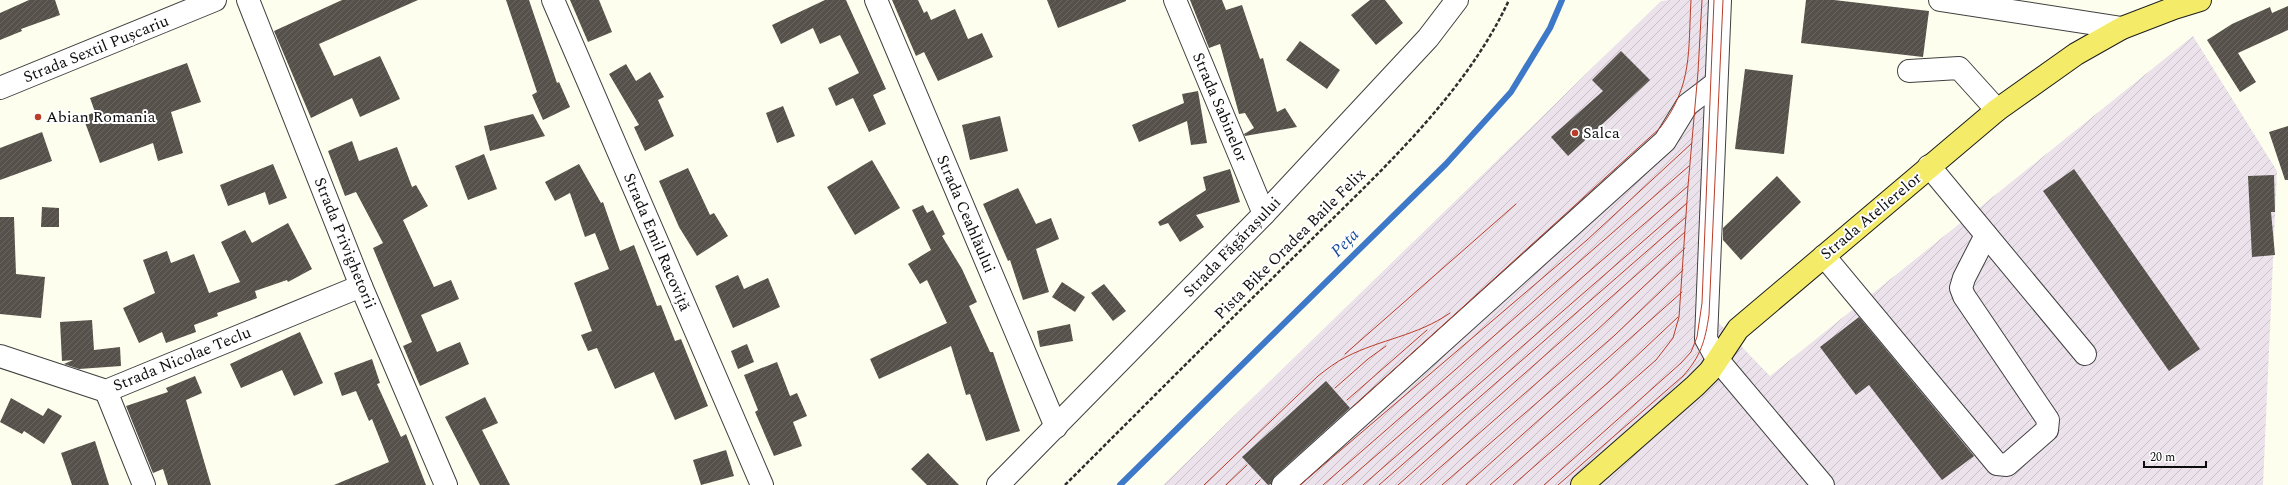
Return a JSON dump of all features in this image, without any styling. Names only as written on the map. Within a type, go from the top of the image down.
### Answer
[{"type":"main road","name":"Strada Atelierelor","points":[[1582,485],[1695,386],[1710,370],[1738,329],[1997,110],[2076,54],[2122,28],[2174,8],[2200,0]]},
{"type":"street","name":"Strada Sextil Pușcariu","points":[[0,88],[215,0]]},
{"type":"street","name":"Strada Privighetorii","points":[[248,0],[361,286],[446,485]]},
{"type":"street","name":"Strada Emil Racoviță","points":[[553,0],[762,485]]},
{"type":"street","name":"Strada Ceahlăului","points":[[876,0],[1056,427]]},
{"type":"street","name":"Strada Sabinelor","points":[[1175,0],[1264,214]]},
{"type":"street","name":"Strada Făgărașului","points":[[998,485],[1264,214],[1428,38],[1457,0]]},
{"type":"street","points":[[1720,0],[1706,339],[1717,359],[1824,485]]},
{"type":"street","points":[[1950,1],[2122,28]]},
{"type":"street","points":[[1909,71],[1959,68],[1997,110]]},
{"type":"street","points":[[1283,485],[1664,141],[1687,105],[1716,83]]},
{"type":"street","points":[[1929,166],[2085,354]]},
{"type":"street","points":[[1824,256],[1997,464],[2007,465],[2047,430],[2048,420],[1964,296],[1961,288],[1964,278],[1986,235]]},
{"type":"street","name":"Strada Nicolae Teclu","points":[[0,356],[106,391],[361,286]]},
{"type":"street","points":[[106,391],[144,485]]},
{"type":"path","name":"Pista Bike Oradea Baile Felix","points":[[1065,485],[1402,150],[1467,71],[1499,21],[1509,0]]},
{"type":"shaded area","points":[[1732,0],[1715,253],[1717,321],[1770,376],[2193,36],[2277,171],[2263,485],[1163,485],[1661,1]]},
{"type":"building","points":[[29,0],[55,0],[60,15],[21,29],[22,31],[0,40],[0,13]]},
{"type":"building","points":[[342,0],[418,0],[319,44],[334,76],[380,56],[400,99],[360,117],[352,98],[311,118],[274,31]]},
{"type":"building","points":[[506,0],[529,0],[557,83],[559,82],[570,107],[543,120],[532,95],[537,92]]},
{"type":"building","points":[[570,0],[599,0],[612,32],[588,42]]},
{"type":"building","points":[[825,0],[846,0],[886,89],[873,95],[886,124],[869,132],[853,98],[836,106],[828,88],[859,73],[840,35],[820,44],[813,28],[781,44],[772,25]]},
{"type":"building","points":[[892,0],[918,0],[924,13],[927,11],[931,20],[955,9],[968,39],[982,33],[993,57],[938,81],[924,52],[916,56]]},
{"type":"building","points":[[1047,0],[1126,0],[1126,1],[1058,28]]},
{"type":"building","points":[[1190,0],[1222,0],[1226,10],[1242,5],[1260,59],[1263,58],[1277,112],[1285,108],[1297,127],[1245,136],[1244,134],[1254,128],[1245,113],[1239,114],[1220,44],[1209,48]]},
{"type":"building","points":[[1370,0],[1385,0],[1403,23],[1376,45],[1351,15]]},
{"type":"building","points":[[1806,0],[1834,0],[1929,11],[1923,57],[1801,43]]},
{"type":"building","points":[[2288,6],[2288,30],[2238,53],[2256,82],[2240,92],[2207,40],[2232,24],[2270,7],[2272,13]]},
{"type":"building","points":[[1300,41],[1340,70],[1327,89],[1286,60]]},
{"type":"building","points":[[1621,51],[1650,80],[1568,156],[1551,137],[1603,91],[1592,80]]},
{"type":"building","points":[[187,63],[201,102],[171,112],[183,153],[158,161],[153,143],[100,163],[83,117],[95,112],[90,98]]},
{"type":"building","points":[[626,64],[636,81],[650,72],[664,97],[658,100],[674,136],[645,151],[634,127],[639,125],[609,74]]},
{"type":"building","points":[[1745,69],[1793,75],[1784,154],[1735,149]]},
{"type":"building","points":[[1198,91],[1207,143],[1191,145],[1187,121],[1139,142],[1132,125],[1184,103],[1182,94]]},
{"type":"building","points":[[783,106],[795,136],[777,143],[766,113]]},
{"type":"building","points":[[533,114],[545,136],[490,151],[484,126]]},
{"type":"building","points":[[1000,116],[1008,151],[970,160],[962,125]]},
{"type":"building","points":[[2288,126],[2288,180],[2285,180],[2269,132]]},
{"type":"building","points":[[42,132],[52,161],[0,180],[0,148]]},
{"type":"building","points":[[352,141],[359,161],[397,147],[412,187],[416,185],[428,206],[403,220],[434,287],[451,280],[459,299],[421,315],[437,352],[460,342],[469,364],[420,386],[403,346],[412,342],[373,248],[383,243],[356,192],[345,196],[328,151]]},
{"type":"building","points":[[484,154],[497,189],[468,200],[455,166]]},
{"type":"building","points":[[872,160],[900,208],[855,235],[827,187]]},
{"type":"building","points":[[273,164],[287,198],[269,205],[265,192],[228,206],[220,185]]},
{"type":"building","points":[[579,164],[601,203],[603,202],[620,251],[634,245],[657,306],[661,305],[675,341],[681,339],[708,406],[675,420],[654,372],[615,389],[597,348],[588,351],[581,335],[592,331],[574,283],[609,269],[595,233],[585,237],[570,193],[555,201],[545,182]]},
{"type":"building","points":[[688,168],[710,215],[714,213],[728,236],[697,256],[679,227],[659,181]]},
{"type":"building","points":[[1230,169],[1240,202],[1196,215],[1204,227],[1180,242],[1168,223],[1160,226],[1158,222],[1206,190],[1203,177]]},
{"type":"building","points":[[2074,169],[2200,349],[2169,371],[2043,191]]},
{"type":"building","points":[[2274,175],[2275,212],[2271,212],[2275,255],[2252,257],[2248,176]]},
{"type":"building","points":[[1777,176],[1801,202],[1741,260],[1723,240],[1723,228]]},
{"type":"building","points":[[1018,188],[1036,224],[1051,218],[1059,239],[1036,249],[1049,292],[1023,300],[1010,260],[1008,261],[983,204]]},
{"type":"building","points":[[923,205],[927,213],[933,210],[945,234],[942,236],[962,269],[977,302],[969,306],[990,352],[993,352],[1020,431],[986,441],[970,394],[966,395],[951,346],[879,379],[870,359],[947,323],[927,280],[920,284],[908,264],[931,250],[912,210]]},
{"type":"building","points":[[42,207],[59,208],[59,227],[41,227]]},
{"type":"building","points":[[0,217],[14,217],[16,274],[45,277],[41,318],[0,314]]},
{"type":"building","points":[[288,223],[312,269],[288,282],[287,280],[255,291],[257,298],[217,313],[218,316],[194,325],[196,332],[166,343],[162,332],[139,343],[123,308],[155,293],[143,260],[167,251],[171,263],[194,254],[209,293],[240,282],[221,242],[245,230],[252,243]]},
{"type":"building","points":[[738,275],[744,289],[768,278],[780,307],[733,328],[715,286]]},
{"type":"building","points":[[1062,282],[1085,297],[1075,312],[1052,297]]},
{"type":"building","points":[[1104,284],[1126,311],[1113,321],[1091,293]]},
{"type":"building","points":[[1859,317],[1974,456],[1942,480],[1869,385],[1856,395],[1820,347]]},
{"type":"building","points":[[92,320],[94,350],[120,347],[121,366],[79,369],[64,364],[73,360],[62,361],[60,322]]},
{"type":"building","points":[[1070,324],[1073,341],[1040,347],[1037,331]]},
{"type":"building","points":[[300,332],[323,383],[294,396],[282,370],[241,388],[230,364]]},
{"type":"building","points":[[747,344],[754,362],[738,369],[731,351]]},
{"type":"building","points":[[372,359],[380,383],[377,384],[401,437],[406,434],[426,485],[334,485],[389,462],[372,419],[369,421],[356,391],[342,396],[334,373]]},
{"type":"building","points":[[777,362],[790,396],[797,393],[807,416],[793,422],[802,446],[774,456],[755,412],[758,410],[744,375]]},
{"type":"building","points":[[195,376],[202,393],[186,400],[211,485],[168,485],[163,469],[153,473],[126,406],[168,392],[166,388]]},
{"type":"building","points":[[1326,381],[1350,408],[1275,476],[1271,484],[1268,485],[1242,457]]},
{"type":"building","points":[[485,397],[498,423],[482,430],[510,485],[480,485],[445,417]]},
{"type":"building","points":[[11,398],[43,416],[48,408],[62,416],[44,444],[24,431],[22,434],[0,422]]},
{"type":"building","points":[[95,441],[109,485],[72,485],[61,453]]},
{"type":"building","points":[[726,450],[734,476],[701,485],[693,460]]},
{"type":"building","points":[[928,453],[959,485],[927,485],[911,469]]},
{"type":"waterway","name":"Peța","points":[[1120,485],[1446,164],[1511,92],[1550,28],[1562,0]]},
{"type":"tram line","points":[[1354,406],[1660,128],[1671,112],[1684,82],[1689,52],[1691,0]]},
{"type":"tram line","points":[[1513,485],[1656,360],[1673,338],[1679,317],[1698,72],[1702,0]]},
{"type":"tram line","points":[[1544,485],[1681,363],[1691,352],[1697,337],[1702,303],[1714,0]]},
{"type":"tram line","points":[[1558,485],[1683,376],[1694,362],[1704,340],[1709,315],[1723,0]]},
{"type":"tram line","points":[[1300,485],[1587,240],[1692,143]]},
{"type":"tram line","points":[[1323,485],[1689,166]]},
{"type":"tram line","points":[[1342,485],[1688,186]]},
{"type":"tram line","points":[[1363,485],[1687,203]]},
{"type":"tram line","points":[[1345,354],[1516,204]]},
{"type":"tram line","points":[[1379,485],[1686,217]]},
{"type":"tram line","points":[[1398,485],[1685,232]]},
{"type":"tram line","points":[[1420,485],[1596,331],[1685,248]]},
{"type":"tram line","points":[[1442,485],[1615,335],[1683,270]]},
{"type":"tram line","points":[[1466,485],[1682,292]]},
{"type":"tram line","points":[[1204,485],[1318,376],[1342,359],[1359,351],[1425,327],[1450,313]]},
{"type":"tram line","points":[[1490,485],[1610,381],[1678,317]]},
{"type":"tram line","points":[[1347,400],[1427,330]]},
{"type":"tram line","points":[[1335,388],[1368,359],[1386,346]]},
{"type":"tram line","points":[[1226,485],[1247,465]]},
{"type":"tram line","points":[[1255,485],[1260,480]]},
{"type":"place","name":"Abian Romania","points":[[38,117]]},
{"type":"place","name":"Salca","points":[[1575,133]]}]
